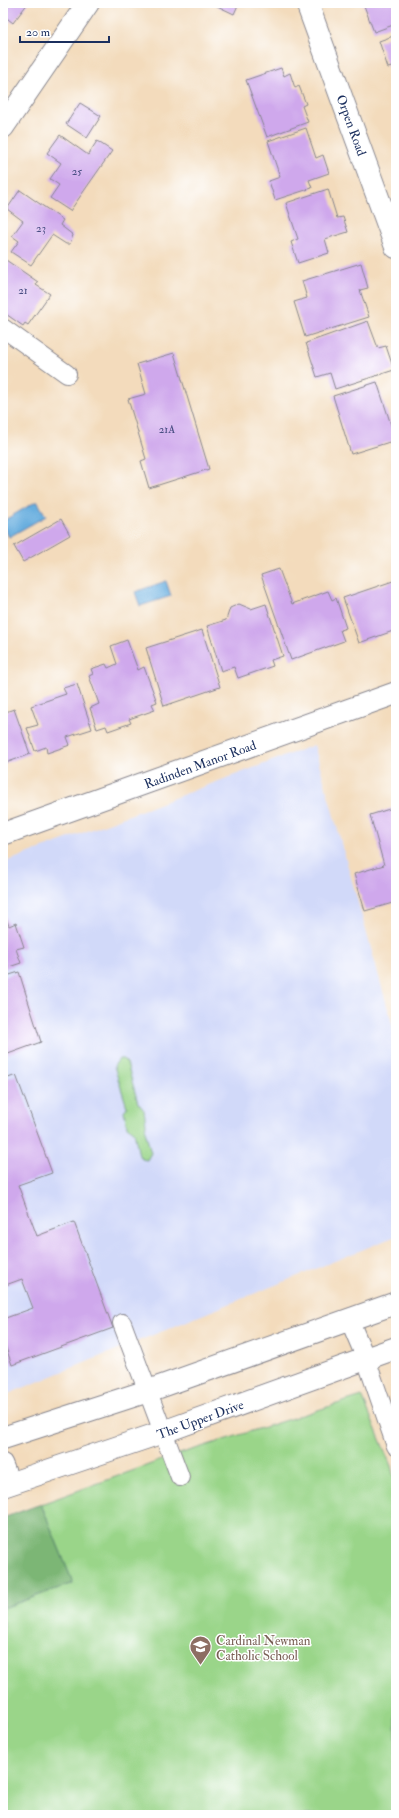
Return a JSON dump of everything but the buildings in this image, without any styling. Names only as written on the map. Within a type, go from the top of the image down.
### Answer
[{"type":"street","points":[[3,127],[88,3]]},
{"type":"street","name":"Orpen Road","points":[[307,3],[396,246]]},
{"type":"street","name":"Radinden Manor Road","points":[[3,834],[396,693]]},
{"type":"street","points":[[3,1438],[148,1391],[396,1303]]},
{"type":"street","name":"The Upper Drive","points":[[6,1478],[163,1432],[396,1348]]},
{"type":"lane","points":[[3,328],[67,374]]},
{"type":"lane","points":[[349,1319],[366,1359],[394,1434]]},
{"type":"lane","points":[[122,1323],[180,1477]]},
{"type":"shaded area","points":[[314,745],[396,1038],[396,1236],[3,1396],[3,863]]},
{"type":"green space","points":[[119,1059],[123,1059],[127,1063],[138,1103],[144,1110],[146,1124],[145,1131],[151,1153],[147,1160],[142,1159],[139,1156],[134,1131],[127,1126],[124,1111],[127,1107],[114,1066]]},
{"type":"green space","name":"Cardinal Newman Catholic School","points":[[362,1396],[391,1466],[396,1486],[396,1815],[3,1815],[3,1608],[73,1583],[41,1504],[173,1456]]},
{"type":"green space","points":[[41,1504],[73,1583],[3,1608],[3,1518]]},
{"type":"water","points":[[37,501],[46,516],[9,537],[3,526],[3,521]]},
{"type":"water","points":[[166,581],[171,596],[140,606],[135,592]]},
{"type":"place","name":"Cardinal Newman Catholic School","points":[[200,1666]]}]
